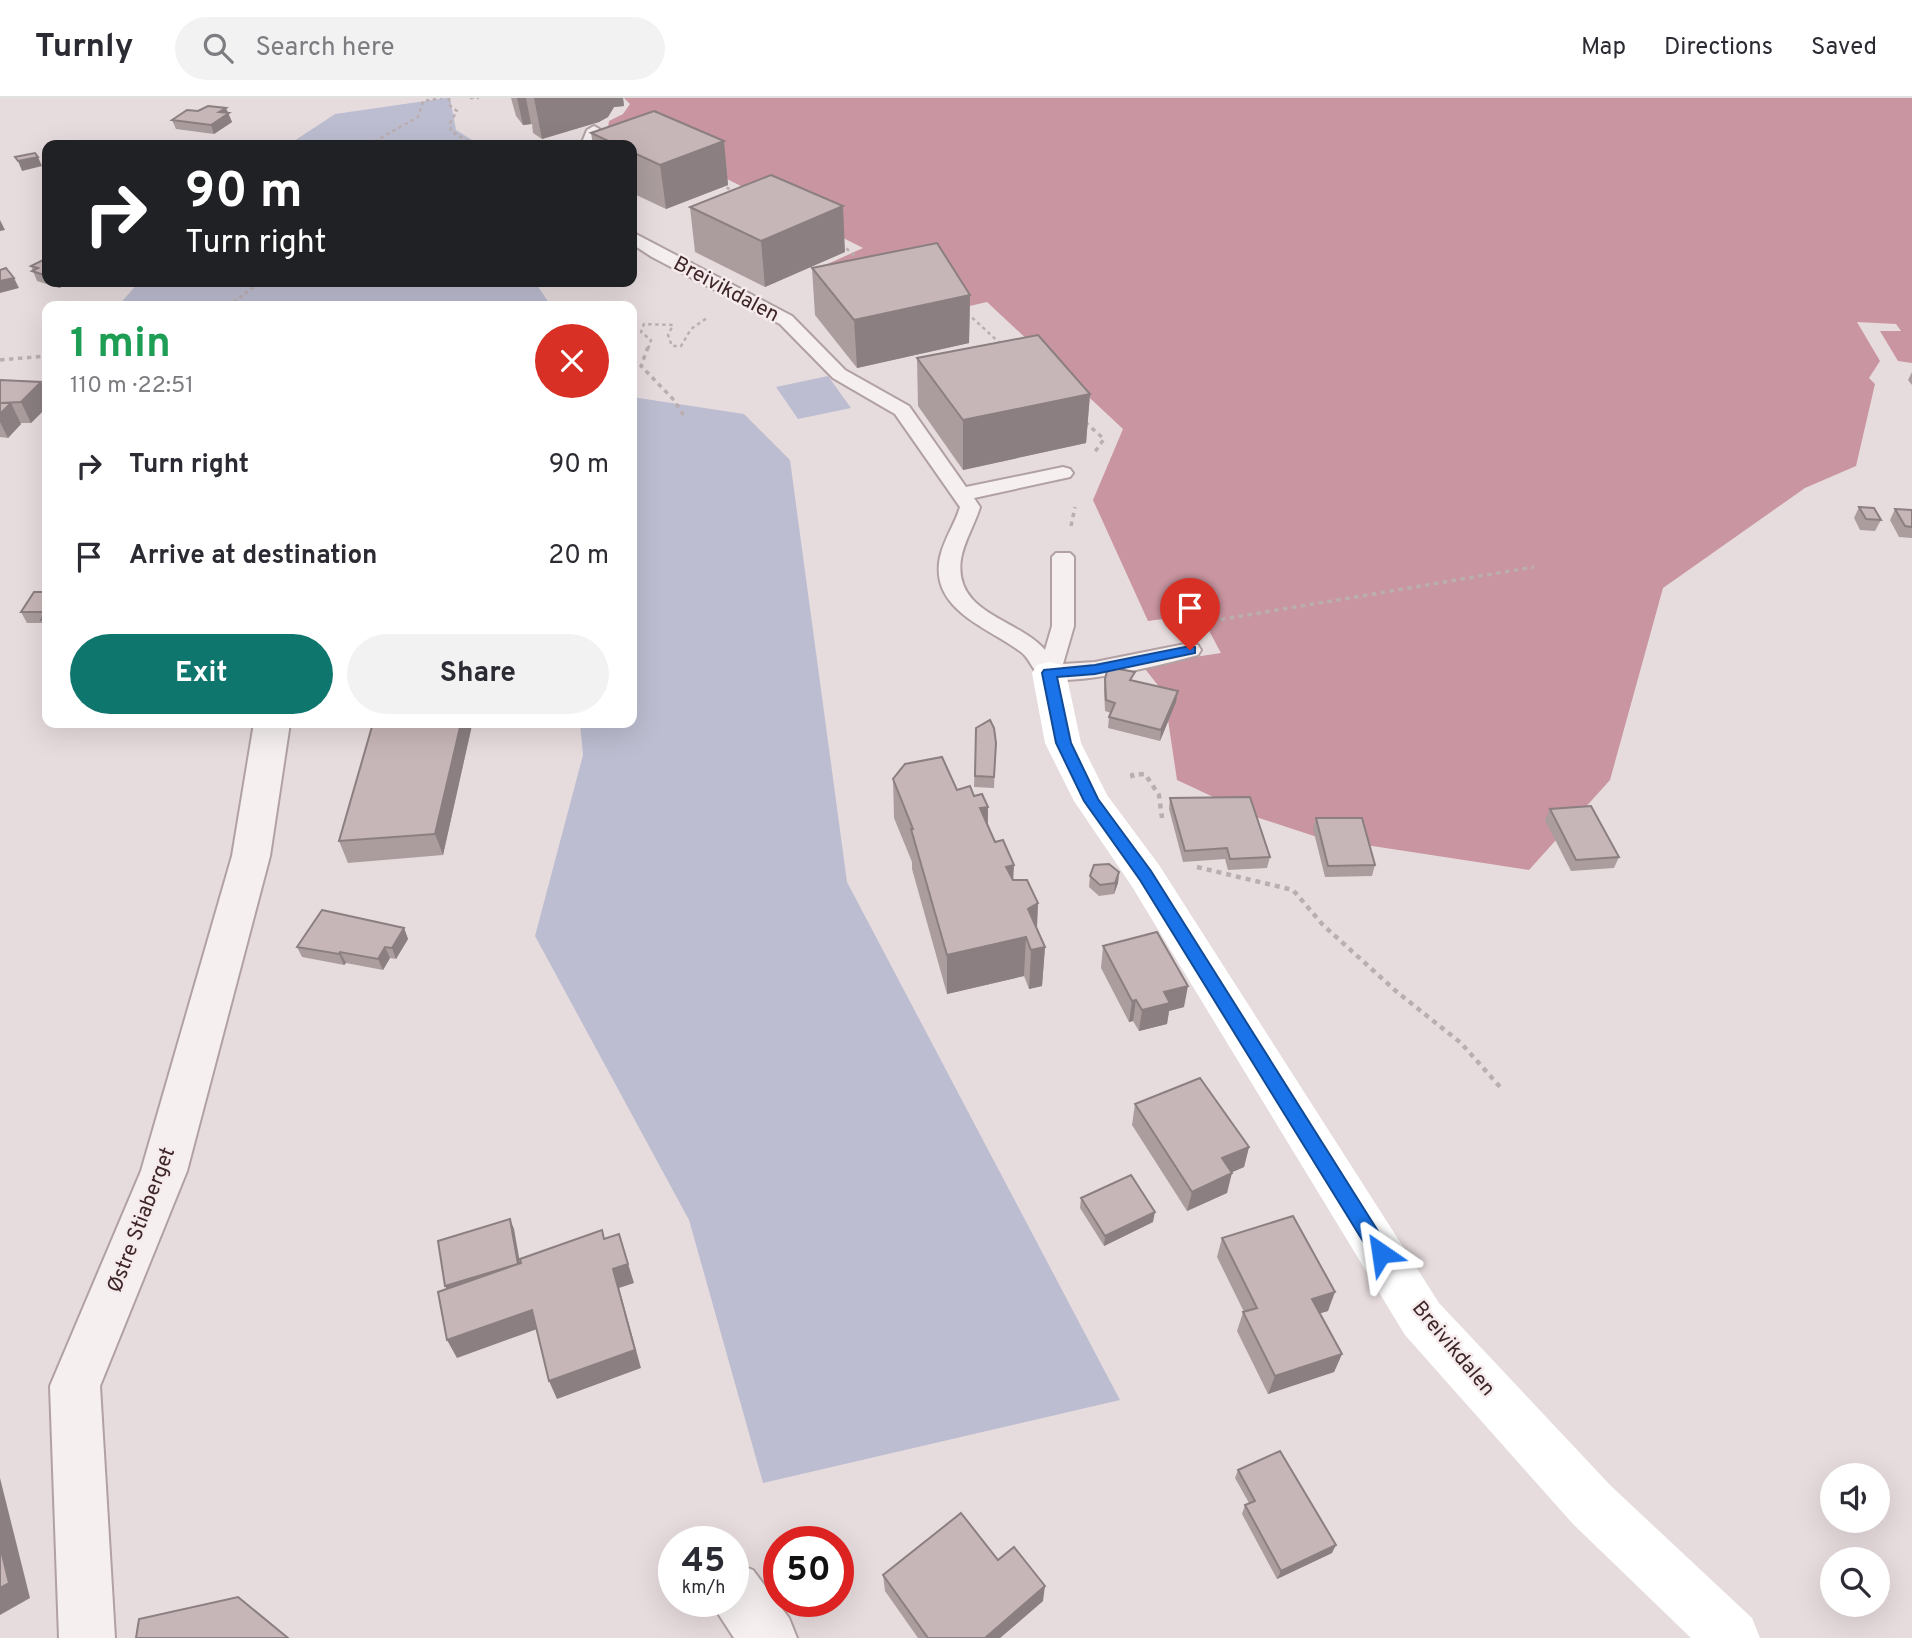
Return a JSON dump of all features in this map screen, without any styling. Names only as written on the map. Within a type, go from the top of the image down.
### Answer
[{"type":"main road","name":"Breivikdalen","points":[[1049,673],[1063,743],[1091,801],[1145,875],[1422,1319],[1592,1505],[1732,1638]]},
{"type":"street","name":"Østre Stiaberget","points":[[87,1638],[75,1386],[164,1171],[251,856],[271,728]]},
{"type":"street","points":[[749,1611],[769,1638]]},
{"type":"lane","points":[[590,140],[594,130]]},
{"type":"lane","name":"Breivikdalen","points":[[637,240],[658,254],[786,320],[839,374],[902,410],[970,507],[966,524],[950,558],[949,582],[961,602],[988,624],[1031,649],[1049,673]]},
{"type":"lane","points":[[962,494],[1063,473]]},
{"type":"lane","points":[[1063,557],[1063,626],[1049,673],[1095,669],[1190,650]]},
{"type":"path","points":[[376,140],[415,120],[420,115],[423,101],[442,98]]},
{"type":"path","points":[[449,98],[449,105],[457,111],[450,123],[451,131],[466,140]]},
{"type":"path","points":[[470,98],[479,98]]},
{"type":"path","points":[[710,181],[745,195]]},
{"type":"path","points":[[837,242],[868,266]]},
{"type":"path","points":[[235,301],[254,287]]},
{"type":"path","points":[[965,311],[1004,347]]},
{"type":"path","points":[[684,416],[674,400],[641,366],[651,340],[641,332],[644,324],[673,325],[668,335],[670,343],[681,346],[684,337],[699,321]]},
{"type":"path","points":[[0,360],[42,356]]},
{"type":"path","points":[[1084,421],[1104,439],[1092,456]]},
{"type":"path","points":[[1063,557],[1076,504]]},
{"type":"path","points":[[1204,622],[1534,568]]},
{"type":"path","points":[[1132,775],[1145,774],[1159,795],[1162,818],[1167,830]]},
{"type":"path","points":[[1194,867],[1293,890],[1323,925],[1397,992],[1461,1043],[1500,1087]]},
{"type":"shaded area","points":[[450,98],[456,130],[472,140],[296,140],[335,114]]},
{"type":"shaded area","points":[[624,98],[1912,98],[1912,363],[1898,361],[1880,331],[1901,331],[1896,324],[1857,322],[1880,361],[1869,378],[1875,384],[1856,466],[1805,488],[1663,588],[1610,780],[1529,870],[1320,838],[1256,817],[1177,780],[1164,693],[1142,665],[1221,653],[1200,614],[1148,621],[1093,500],[1123,429],[987,302],[961,308],[821,267],[863,248],[670,150],[637,146],[637,140],[604,140],[609,121],[623,114],[630,104]]},
{"type":"shaded area","points":[[135,287],[538,287],[548,301],[122,301]]},
{"type":"shaded area","points":[[828,376],[851,408],[798,419],[776,387]]},
{"type":"shaded area","points":[[637,398],[744,414],[790,460],[847,882],[1120,1400],[763,1483],[689,1220],[535,936],[583,755],[580,728],[637,728]]},
{"type":"building","points":[[208,106],[226,108],[219,112],[229,113],[211,125],[172,120],[187,110],[198,111]]},
{"type":"building","points":[[654,111],[724,141],[660,165],[637,154],[637,140],[606,140],[591,133]]},
{"type":"building","points":[[35,153],[38,157],[18,161],[15,157]]},
{"type":"building","points":[[771,175],[843,206],[761,241],[690,207]]},
{"type":"building","points":[[937,243],[970,295],[854,320],[812,268]]},
{"type":"building","points":[[42,260],[42,274],[32,271],[38,268],[31,266]]},
{"type":"building","points":[[6,268],[14,278],[0,281],[0,270]]},
{"type":"building","points":[[1038,335],[1090,394],[963,420],[917,358]]},
{"type":"building","points":[[0,380],[41,382],[21,402],[1,403],[11,403],[0,414]]},
{"type":"building","points":[[1859,507],[1874,508],[1881,520],[1866,519]]},
{"type":"building","points":[[1895,509],[1912,510],[1912,527],[1905,526]]},
{"type":"building","points":[[34,592],[42,592],[42,612],[21,612]]},
{"type":"building","points":[[1108,667],[1135,672],[1130,680],[1178,691],[1161,730],[1109,717],[1115,703],[1106,700],[1105,679]]},
{"type":"building","points":[[990,720],[996,743],[994,777],[975,776],[976,728]]},
{"type":"building","points":[[372,728],[460,728],[435,834],[339,841]]},
{"type":"building","points":[[942,757],[957,790],[970,786],[974,796],[982,794],[988,807],[980,808],[995,842],[1003,840],[1014,865],[1006,867],[1013,880],[1027,880],[1038,903],[1028,909],[1045,947],[1031,950],[1026,937],[947,955],[913,829],[893,779],[905,764]]},
{"type":"building","points":[[1250,797],[1270,857],[1230,859],[1227,848],[1185,851],[1170,798]]},
{"type":"building","points":[[1591,806],[1619,857],[1576,860],[1550,809]]},
{"type":"building","points":[[1316,818],[1362,818],[1375,865],[1328,866]]},
{"type":"building","points":[[1109,864],[1119,872],[1115,883],[1100,885],[1090,876],[1094,865]]},
{"type":"building","points":[[322,910],[404,928],[392,948],[385,947],[378,959],[297,947]]},
{"type":"building","points":[[1157,932],[1188,986],[1164,992],[1170,1003],[1142,1010],[1136,1000],[1132,1001],[1103,946]]},
{"type":"building","points":[[1200,1078],[1249,1147],[1222,1158],[1232,1173],[1192,1192],[1135,1104]]},
{"type":"building","points":[[1131,1175],[1155,1212],[1105,1236],[1081,1198]]},
{"type":"building","points":[[1293,1216],[1335,1292],[1312,1299],[1342,1354],[1275,1376],[1243,1312],[1257,1308],[1222,1238]]},
{"type":"building","points":[[510,1219],[518,1264],[445,1286],[438,1241]]},
{"type":"building","points":[[602,1230],[604,1239],[619,1234],[628,1264],[613,1269],[635,1350],[549,1381],[532,1310],[447,1340],[438,1292],[521,1263],[520,1259]]},
{"type":"building","points":[[1280,1451],[1336,1545],[1281,1571],[1245,1505],[1255,1501],[1238,1470]]},
{"type":"building","points":[[961,1513],[998,1560],[1014,1547],[1045,1586],[985,1638],[928,1638],[883,1575]]},
{"type":"building","points":[[0,1546],[9,1583],[0,1588]]},
{"type":"building","points":[[238,1597],[288,1638],[136,1638],[139,1619]]},
{"type":"route","points":[[1190,650],[1095,669],[1049,673],[1063,743],[1091,801],[1145,875],[1381,1253]]}]
